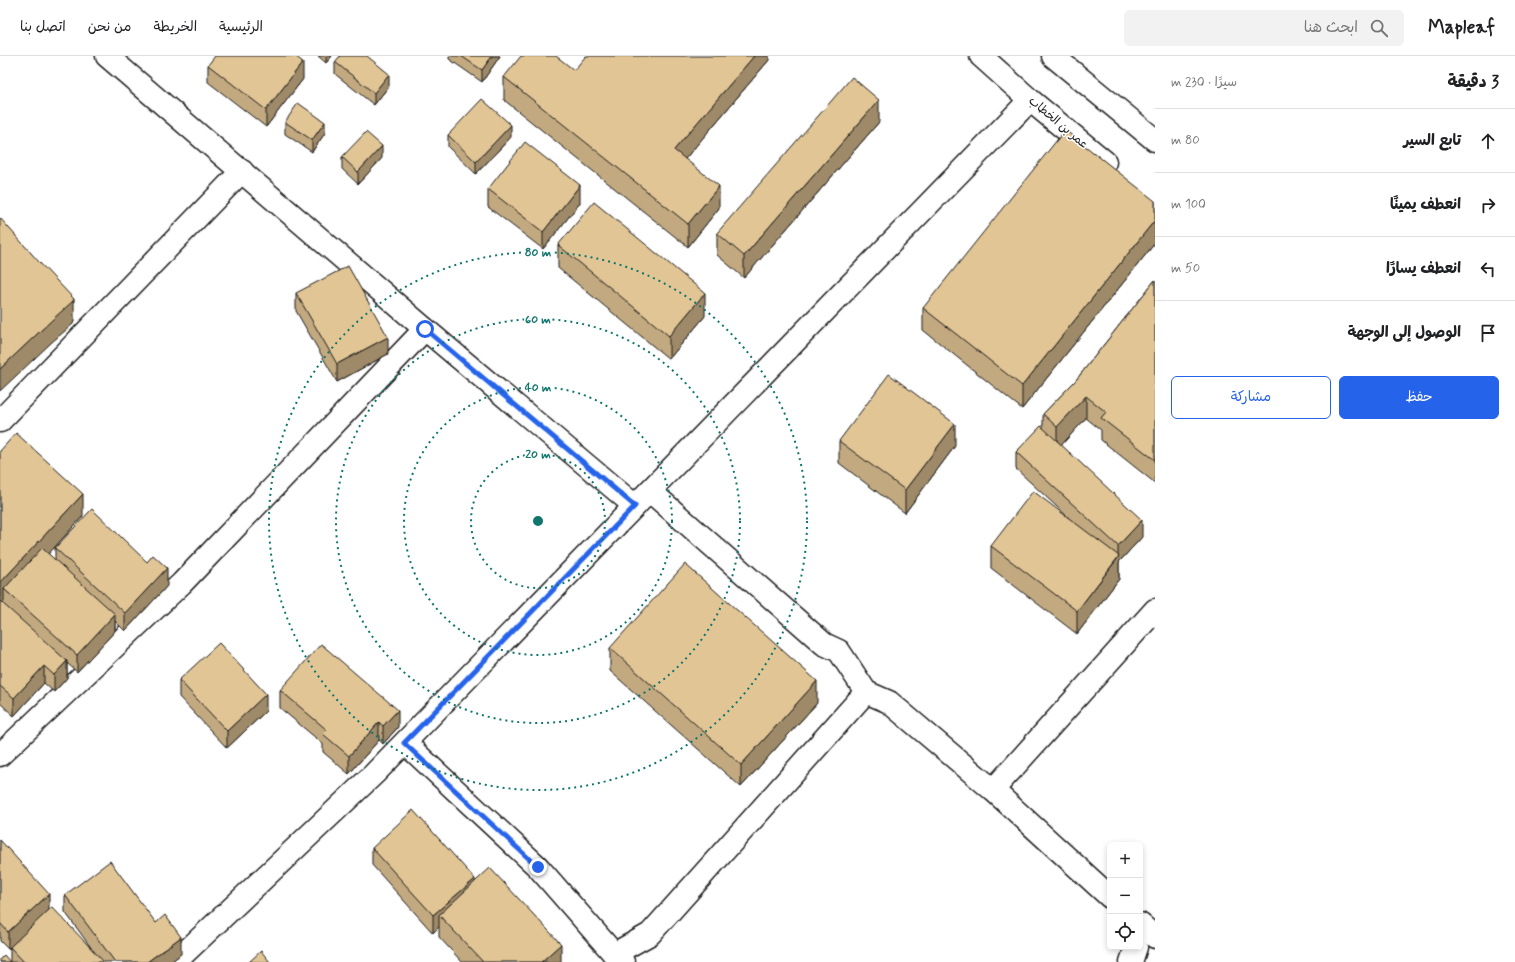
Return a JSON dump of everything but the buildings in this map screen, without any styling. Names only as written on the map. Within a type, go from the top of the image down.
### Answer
[{"type":"street","points":[[107,56],[425,329],[635,506]]},
{"type":"street","name":"عمر بن الخطاب","points":[[981,56],[1030,100],[1119,174]]},
{"type":"street","points":[[1059,58],[1155,140]]},
{"type":"street","points":[[175,962],[374,774],[1030,100]]},
{"type":"street","points":[[0,421],[242,171]]},
{"type":"street","points":[[0,756],[182,583],[425,329]]},
{"type":"street","points":[[650,491],[824,644],[839,651],[866,692],[889,702],[993,790],[1107,894]]},
{"type":"street","points":[[993,790],[1155,610]]},
{"type":"street","points":[[404,743],[538,867],[618,958],[650,934],[866,692]]},
{"type":"street","points":[[1131,962],[1136,950]]},
{"type":"route","points":[[425,329],[635,506],[404,743],[538,867]]}]
